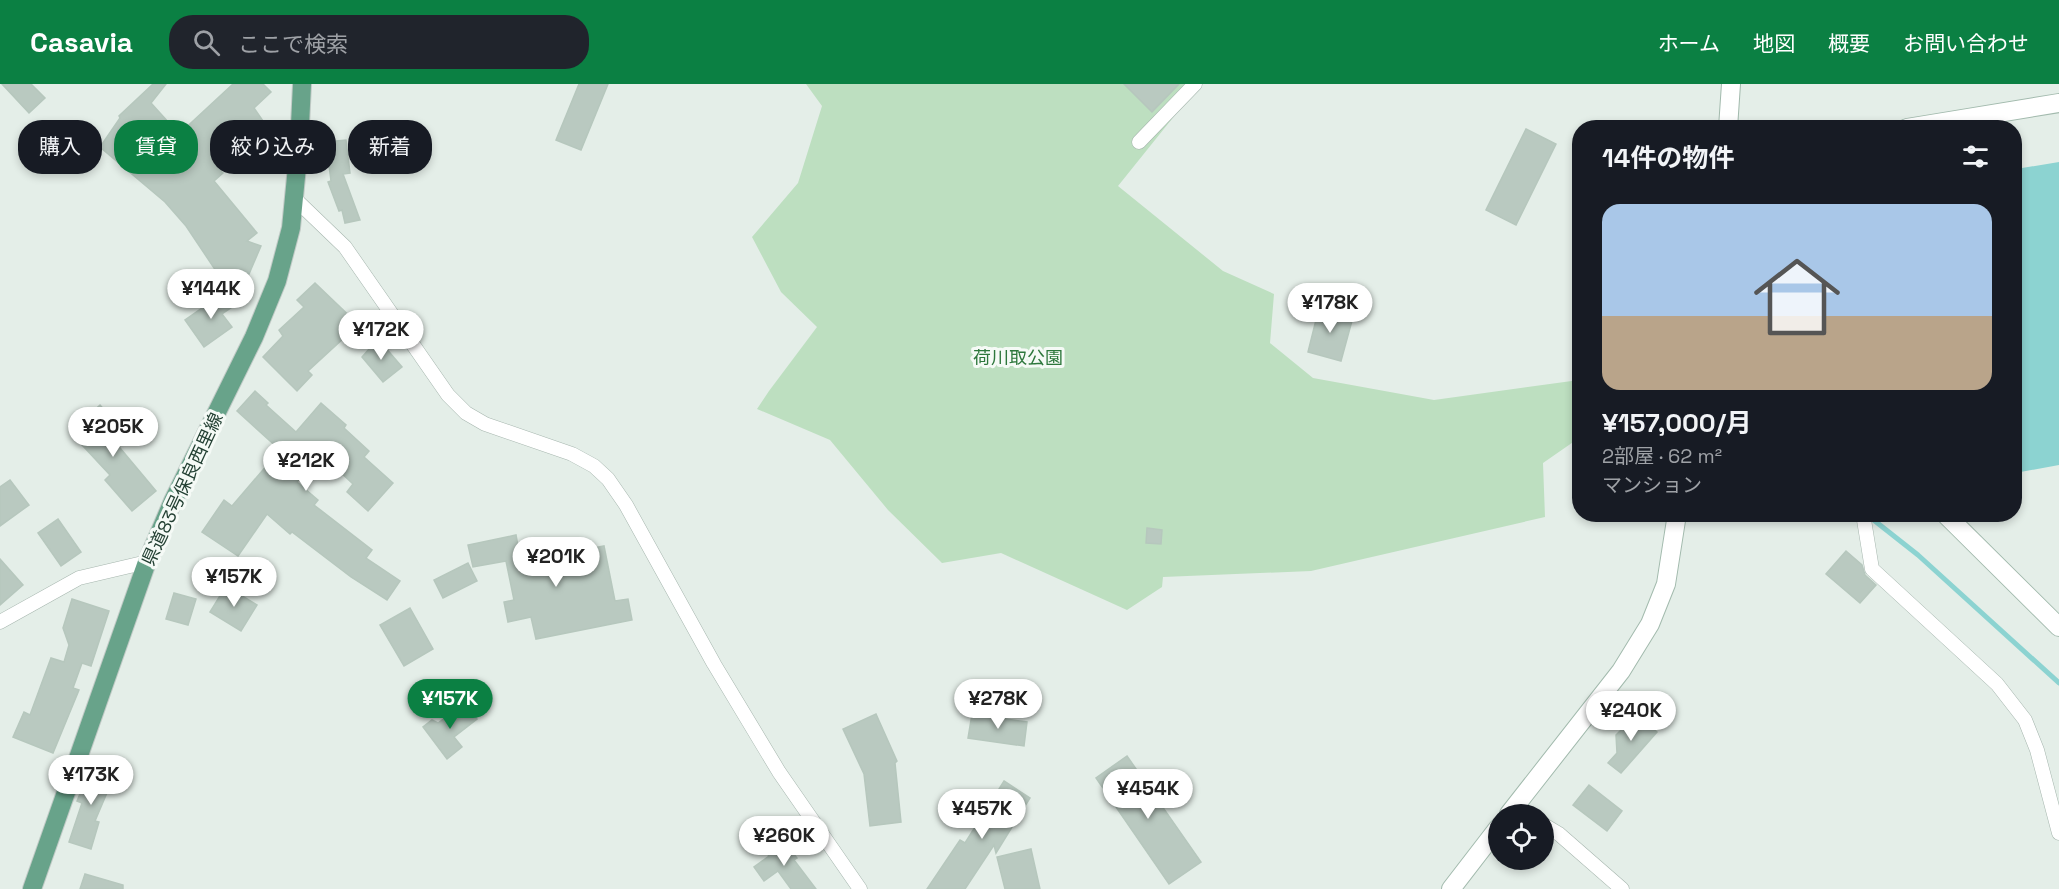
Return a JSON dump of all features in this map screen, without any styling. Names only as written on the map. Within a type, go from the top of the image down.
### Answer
[{"type":"main road","name":"県道83号保良西里線","points":[[32,889],[147,562],[173,501],[254,337],[277,281],[291,228],[302,84]]},
{"type":"street","points":[[1139,142],[1195,84]]},
{"type":"street","points":[[1729,120],[1731,84]]},
{"type":"street","points":[[1956,120],[2059,103]]},
{"type":"street","points":[[294,198],[345,247],[448,395],[466,413],[485,424],[572,454],[594,466],[608,479],[627,505],[714,664],[779,772],[860,889]]},
{"type":"street","points":[[1522,804],[1621,671],[1650,624],[1666,584],[1676,522]]},
{"type":"street","points":[[1864,522],[1872,568],[1998,684],[2025,720],[2037,750],[2059,833]]},
{"type":"street","points":[[1953,522],[2055,619]]},
{"type":"street","points":[[0,622],[79,578],[147,562]]},
{"type":"street","points":[[1554,831],[1622,889]]},
{"type":"street","points":[[1451,889],[1488,841]]},
{"type":"green space","name":"荷川取公園","points":[[806,84],[1200,84],[1118,186],[1223,271],[1274,294],[1270,343],[1313,378],[1434,400],[1572,381],[1572,443],[1543,463],[1545,517],[1311,571],[1163,577],[1162,587],[1127,610],[1001,553],[942,563],[888,510],[830,440],[757,409],[817,327],[781,292],[752,237],[798,183],[822,106]]},
{"type":"water","points":[[2059,162],[2059,465],[2022,472],[2022,227],[2022,168]]},
{"type":"building","points":[[2,84],[31,84],[45,98],[29,113]]},
{"type":"building","points":[[153,84],[166,84],[151,103],[166,120],[119,120],[119,116]]},
{"type":"building","points":[[233,84],[263,84],[271,92],[254,108],[262,120],[210,120],[210,174],[222,174],[214,181],[257,233],[247,241],[261,246],[246,281],[230,292],[186,226],[165,202],[132,174],[198,174],[198,120],[194,120]]},
{"type":"building","points":[[579,84],[608,84],[581,150],[556,140]]},
{"type":"building","points":[[1124,84],[1179,84],[1152,112]]},
{"type":"building","points":[[114,127],[114,159],[102,149],[102,144]]},
{"type":"building","points":[[1526,129],[1556,144],[1516,225],[1486,210]]},
{"type":"building","points":[[346,140],[348,173],[343,174],[360,220],[345,223],[342,210],[339,211],[328,182],[331,181],[330,174],[336,174],[336,141]]},
{"type":"building","points":[[315,283],[360,326],[308,371],[312,375],[297,391],[263,357],[283,336],[279,330],[304,307],[297,300]]},
{"type":"building","points":[[225,292],[235,305],[222,314],[232,327],[204,347],[185,320]]},
{"type":"building","points":[[1319,308],[1353,317],[1341,361],[1308,352]]},
{"type":"building","points":[[378,339],[402,367],[383,382],[362,357]]},
{"type":"building","points":[[255,391],[268,403],[266,405],[296,432],[321,403],[346,425],[344,428],[369,451],[364,457],[393,483],[368,511],[347,492],[353,484],[321,454],[297,482],[318,500],[314,505],[372,550],[366,558],[400,581],[387,600],[351,577],[292,532],[290,534],[267,514],[238,556],[202,532],[224,500],[232,506],[280,450],[237,411]]},
{"type":"building","points":[[100,405],[120,428],[110,436],[156,491],[132,511],[105,480],[110,475],[70,432]]},
{"type":"building","points":[[10,480],[29,505],[0,526],[0,487]]},
{"type":"building","points":[[58,519],[81,552],[61,566],[38,533]]},
{"type":"building","points":[[1147,528],[1162,530],[1161,544],[1146,543]]},
{"type":"building","points":[[516,535],[521,563],[604,546],[615,601],[628,599],[632,620],[536,639],[531,617],[508,622],[504,602],[514,600],[506,561],[473,567],[468,545]]},
{"type":"building","points":[[1846,551],[1862,565],[1865,575],[1876,585],[1860,603],[1826,574]]},
{"type":"building","points":[[0,559],[23,585],[0,605]]},
{"type":"building","points":[[468,563],[477,581],[443,598],[434,580]]},
{"type":"building","points":[[226,586],[257,605],[241,631],[210,612]]},
{"type":"building","points":[[174,593],[196,599],[188,625],[166,619]]},
{"type":"building","points":[[72,599],[109,611],[91,666],[82,663],[73,688],[79,690],[53,753],[13,737],[24,712],[30,715],[51,658],[64,662],[69,645],[63,628]]},
{"type":"building","points":[[410,608],[433,649],[404,666],[380,625]]},
{"type":"building","points":[[465,703],[477,719],[454,737],[462,747],[447,759],[423,727],[432,720],[438,723]]},
{"type":"building","points":[[876,714],[897,761],[895,763],[901,822],[870,826],[864,774],[843,729]]},
{"type":"building","points":[[972,714],[1027,722],[1024,746],[968,738]]},
{"type":"building","points":[[1637,714],[1657,732],[1621,773],[1608,763],[1617,753],[1616,735]]},
{"type":"building","points":[[1127,756],[1201,862],[1169,884],[1096,778]]},
{"type":"building","points":[[92,765],[115,774],[95,821],[99,822],[91,849],[69,842],[82,803],[77,801]]},
{"type":"building","points":[[1004,781],[1030,798],[996,853],[994,845],[965,889],[927,889],[960,840],[965,843]]},
{"type":"building","points":[[1589,785],[1622,811],[1607,831],[1573,805]]},
{"type":"building","points":[[781,838],[797,858],[794,860],[816,889],[791,889],[778,871],[764,881],[754,867],[769,856],[765,850]]},
{"type":"building","points":[[1031,849],[1040,889],[1005,889],[997,857]]},
{"type":"building","points":[[85,874],[123,885],[123,889],[80,889]]},
{"type":"waterway","points":[[1876,522],[1918,555],[2059,683]]}]
